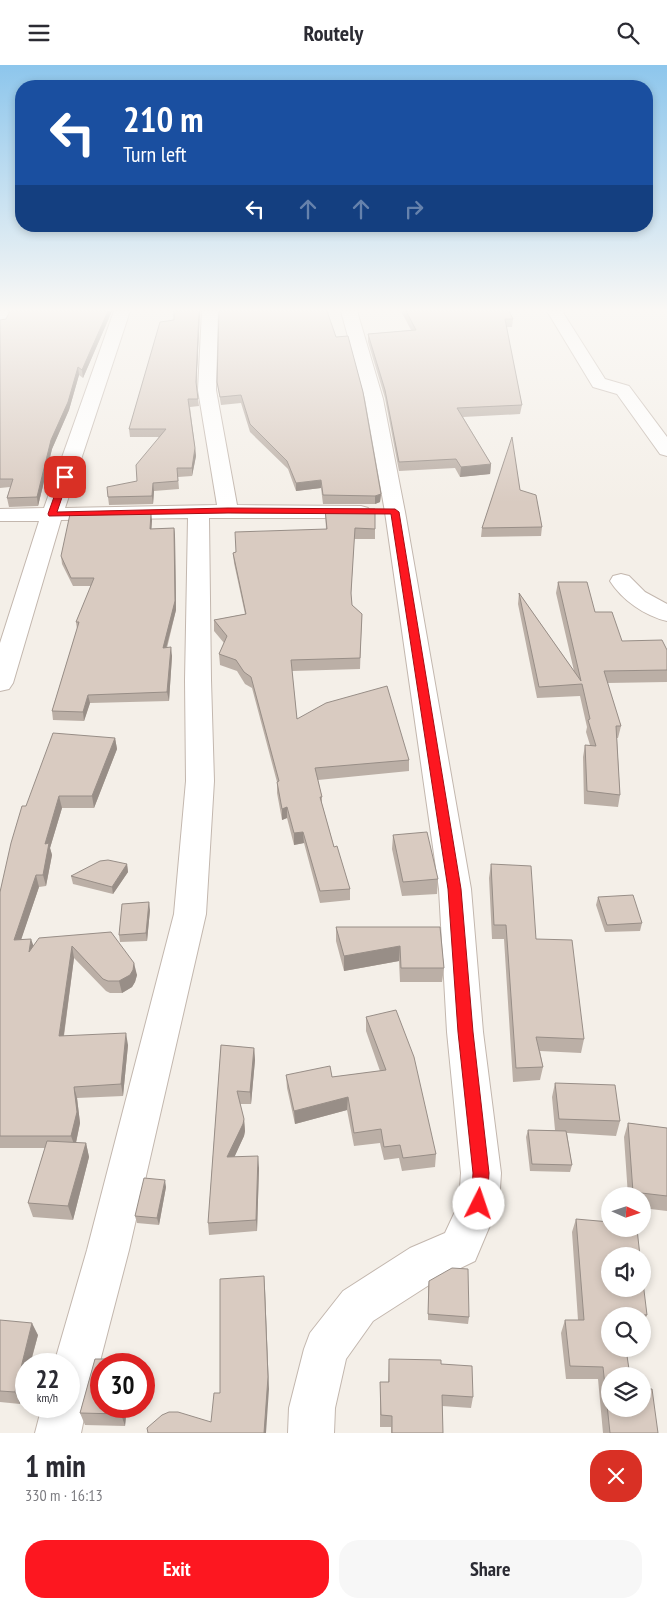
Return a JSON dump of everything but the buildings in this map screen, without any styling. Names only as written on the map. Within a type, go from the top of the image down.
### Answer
[{"type":"street","points":[[0,683],[52,514],[100,375]]},
{"type":"street","points":[[80,1353],[108,1250],[190,914],[200,781],[198,680],[214,512],[208,375]]},
{"type":"street","points":[[311,1433],[312,1408],[326,1349],[358,1306],[425,1263],[460,1247],[479,1204],[481,1173],[465,1032],[455,889],[395,512],[374,399],[367,375]]},
{"type":"street","points":[[594,375],[599,383],[623,389],[667,450]]},
{"type":"street","points":[[0,515],[395,512]]},
{"type":"street","points":[[620,581],[637,597],[667,614]]},
{"type":"street","points":[[58,1433],[62,1418]]},
{"type":"route","points":[[65,477],[52,514],[199,513],[228,511],[395,512],[455,889],[465,1032],[481,1173],[479,1204]]}]
